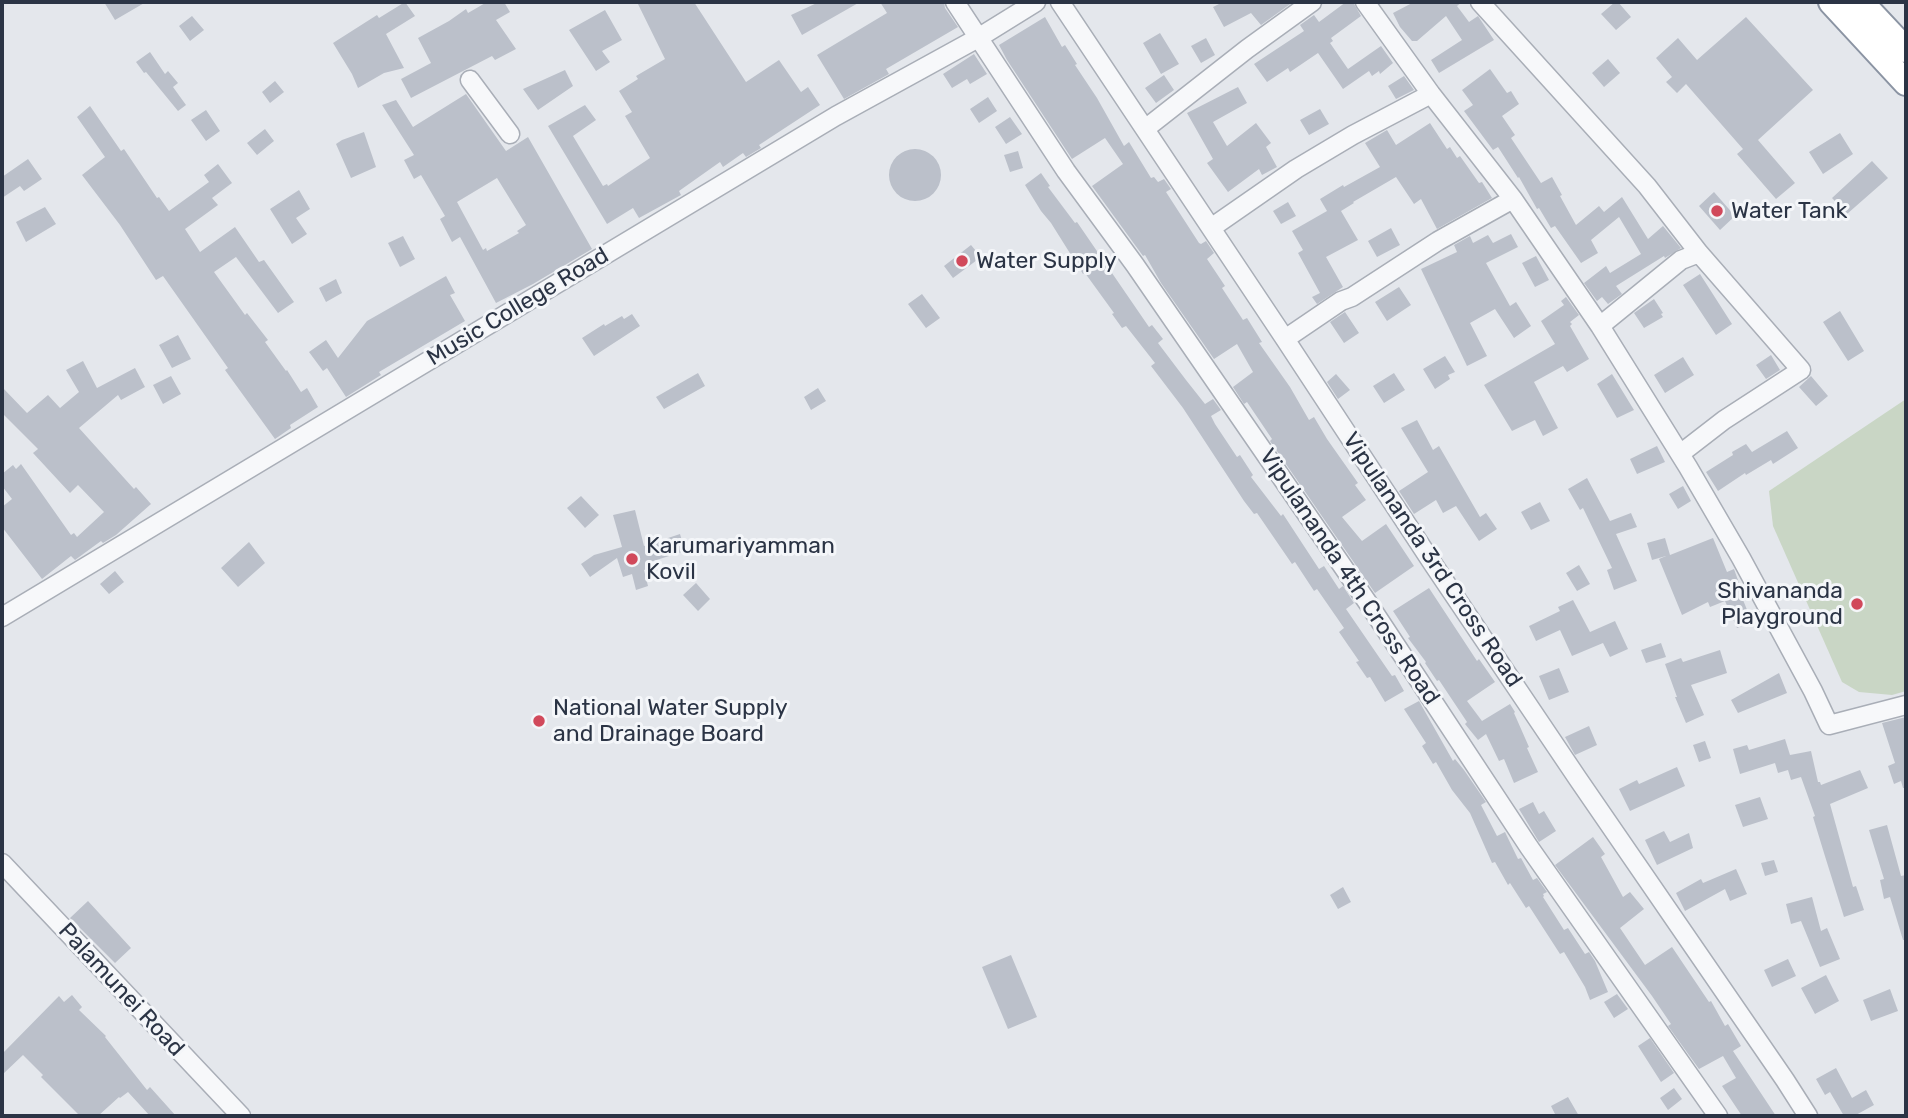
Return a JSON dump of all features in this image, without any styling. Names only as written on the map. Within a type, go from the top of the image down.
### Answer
[{"type":"highway","points":[[1831,2],[1897,44]]},
{"type":"highway","points":[[1861,2],[1897,44],[1906,83]]},
{"type":"street","name":"Vipulananda 4th Cross Road","points":[[955,2],[1066,171],[1143,276],[1363,595],[1529,847],[1718,1116]]},
{"type":"street","name":"Music College Road","points":[[2,617],[824,123],[978,38],[1036,2]]},
{"type":"street","name":"Vipulananda 3rd Cross Road","points":[[1060,2],[1441,576],[1808,1116]]},
{"type":"street","points":[[1145,129],[1312,2]]},
{"type":"street","points":[[1365,2],[1431,94],[1513,198],[1600,326],[1741,558],[1829,725],[1906,705]]},
{"type":"street","points":[[1480,2],[1647,186],[1699,253],[1801,370],[1724,420],[1680,454]]},
{"type":"street","points":[[470,80],[510,134]]},
{"type":"street","points":[[1211,228],[1296,169],[1431,94]]},
{"type":"street","points":[[1285,338],[1438,241],[1513,198]]},
{"type":"street","points":[[1600,326],[1681,260],[1699,253]]},
{"type":"street","name":"Palamunei Road","points":[[2,863],[241,1116]]},
{"type":"green space","name":"Shivananda Playground","points":[[1906,399],[1906,691],[1892,695],[1859,692],[1842,682],[1773,526],[1769,491]]},
{"type":"building","points":[[104,2],[146,2],[115,20]]},
{"type":"building","points":[[405,2],[415,16],[386,34],[404,68],[384,73],[358,88],[333,43],[377,15],[379,18]]},
{"type":"building","points":[[487,2],[504,2],[510,12],[496,20],[516,49],[495,60],[492,56],[411,98],[401,79],[431,63],[418,38],[466,9],[468,13]]},
{"type":"building","points":[[637,2],[694,2],[746,82],[779,60],[801,92],[808,87],[820,105],[759,145],[761,148],[746,157],[743,153],[723,167],[720,162],[679,191],[681,195],[639,218],[633,208],[607,224],[548,126],[585,105],[596,120],[573,136],[603,186],[608,186],[650,158],[625,116],[632,112],[619,91],[638,79],[636,76],[665,59]]},
{"type":"building","points":[[819,2],[860,2],[802,35],[791,15]]},
{"type":"building","points":[[880,2],[944,2],[958,27],[886,69],[889,74],[844,99],[817,55],[887,13]]},
{"type":"building","points":[[1223,2],[1293,2],[1261,25],[1251,13],[1224,27],[1213,7]]},
{"type":"building","points":[[1346,2],[1353,2],[1361,16],[1331,38],[1333,41],[1330,43],[1348,69],[1381,46],[1393,63],[1380,74],[1379,71],[1372,76],[1369,71],[1343,89],[1318,53],[1290,72],[1288,68],[1267,82],[1254,64],[1304,31],[1300,25],[1314,15],[1319,22]]},
{"type":"building","points":[[1414,2],[1462,2],[1457,6],[1469,22],[1478,16],[1494,40],[1439,73],[1431,60],[1462,40],[1446,16],[1417,41],[1412,41],[1393,13]]},
{"type":"building","points":[[1615,2],[1631,17],[1616,30],[1601,14]]},
{"type":"building","points":[[605,10],[622,40],[602,51],[610,62],[596,71],[569,30]]},
{"type":"building","points":[[192,16],[204,30],[190,41],[179,26]]},
{"type":"building","points":[[1045,17],[1062,47],[1065,45],[1077,64],[1075,65],[1124,146],[1129,142],[1151,178],[1154,177],[1158,182],[1164,179],[1171,189],[1166,192],[1199,243],[1206,241],[1214,253],[1207,259],[1225,286],[1222,288],[1243,320],[1247,318],[1262,342],[1259,343],[1309,420],[1314,417],[1358,483],[1355,485],[1366,500],[1342,517],[1362,541],[1386,524],[1414,566],[1375,593],[1270,441],[1272,439],[1247,402],[1244,404],[1233,387],[1253,372],[1237,344],[1214,359],[1161,283],[1145,255],[1143,256],[1092,186],[1123,164],[1105,138],[1072,159],[1007,60],[999,45]]},
{"type":"building","points":[[1746,17],[1813,90],[1758,140],[1795,183],[1776,199],[1737,154],[1743,149],[1686,84],[1677,93],[1666,82],[1672,77],[1656,58],[1678,38],[1697,60]]},
{"type":"building","points":[[1160,33],[1179,64],[1161,74],[1143,43]]},
{"type":"building","points":[[1206,38],[1215,55],[1201,63],[1191,46]]},
{"type":"building","points":[[150,52],[165,74],[168,71],[178,83],[173,87],[186,105],[178,111],[136,62]]},
{"type":"building","points":[[974,54],[987,74],[970,84],[967,79],[952,88],[943,74]]},
{"type":"building","points":[[1608,59],[1620,73],[1604,87],[1592,73]]},
{"type":"building","points":[[1490,69],[1507,93],[1511,91],[1519,104],[1502,116],[1515,135],[1511,138],[1541,183],[1552,177],[1576,225],[1599,206],[1604,212],[1622,197],[1648,239],[1663,226],[1681,248],[1616,286],[1622,294],[1608,304],[1602,297],[1597,301],[1584,283],[1606,266],[1610,273],[1641,254],[1619,217],[1591,240],[1598,253],[1581,263],[1555,226],[1551,228],[1498,147],[1493,150],[1464,111],[1473,105],[1462,90]]},
{"type":"building","points":[[565,70],[573,86],[538,110],[523,89]]},
{"type":"building","points":[[1164,75],[1174,90],[1156,103],[1145,88]]},
{"type":"building","points":[[1404,76],[1414,90],[1396,99],[1388,86]]},
{"type":"building","points":[[275,81],[284,92],[270,103],[262,92]]},
{"type":"building","points":[[1238,87],[1247,103],[1213,122],[1227,146],[1256,123],[1271,143],[1266,147],[1277,167],[1262,175],[1259,169],[1228,192],[1207,163],[1213,159],[1187,113]]},
{"type":"building","points":[[466,94],[506,151],[528,137],[592,249],[496,303],[460,237],[452,242],[440,219],[445,216],[421,175],[414,179],[404,160],[414,155],[382,105],[396,100],[413,127]],"holes":[[[497,178],[526,225],[517,231],[519,233],[487,251],[486,248],[483,250],[457,202]]]},
{"type":"building","points":[[988,97],[997,111],[979,123],[970,109]]},
{"type":"building","points":[[90,106],[121,151],[124,149],[169,211],[209,182],[204,175],[218,164],[232,183],[212,198],[218,205],[185,229],[200,252],[235,227],[259,262],[264,260],[294,302],[278,313],[236,257],[214,272],[245,315],[247,313],[268,340],[265,342],[301,392],[307,388],[318,407],[290,425],[291,428],[275,439],[225,370],[228,368],[163,276],[156,280],[120,225],[82,175],[105,157],[77,117]]},
{"type":"building","points":[[1320,109],[1329,124],[1309,135],[1300,120]]},
{"type":"building","points":[[206,110],[220,131],[206,141],[191,120]]},
{"type":"building","points":[[1010,117],[1022,134],[1006,144],[995,127]]},
{"type":"building","points":[[1430,123],[1447,149],[1450,147],[1457,158],[1460,156],[1492,198],[1437,229],[1421,199],[1414,204],[1396,177],[1353,202],[1341,211],[1358,240],[1326,257],[1343,287],[1317,304],[1312,297],[1320,293],[1298,253],[1303,250],[1292,231],[1327,211],[1320,199],[1380,167],[1365,143],[1387,130],[1396,145]]},
{"type":"building","points":[[265,129],[274,141],[257,155],[247,143]]},
{"type":"building","points":[[364,132],[376,167],[351,178],[336,144]]},
{"type":"building","points":[[1840,133],[1853,154],[1823,174],[1809,152]]},
{"type":"building","points":[[915,149],[925,151],[933,157],[939,165],[939,185],[933,193],[925,199],[915,201],[905,199],[897,193],[891,185],[889,175],[891,165],[897,157],[905,151]]},
{"type":"building","points":[[1018,151],[1023,168],[1010,172],[1004,155]]},
{"type":"building","points":[[28,159],[42,179],[24,191],[20,186],[2,198],[2,177]]},
{"type":"building","points":[[1872,161],[1888,178],[1847,214],[1832,198]]},
{"type":"building","points":[[1041,173],[1050,186],[1048,187],[1075,223],[1077,222],[1149,327],[1152,325],[1163,339],[1158,343],[1186,380],[1205,404],[1213,399],[1221,410],[1211,416],[1215,424],[1237,457],[1240,455],[1253,475],[1251,477],[1281,516],[1283,514],[1319,569],[1324,566],[1339,589],[1343,586],[1354,603],[1346,609],[1404,691],[1385,702],[1370,677],[1367,678],[1356,662],[1359,661],[1339,632],[1344,628],[1317,589],[1314,591],[1257,513],[1254,514],[1244,501],[1183,408],[1151,366],[1155,363],[1126,326],[1122,328],[1112,314],[1114,313],[1085,273],[1083,274],[1025,185]]},
{"type":"building","points":[[299,190],[310,209],[296,218],[307,234],[292,244],[270,209]]},
{"type":"building","name":"Water Tank","points":[[1714,192],[1735,216],[1720,230],[1699,206]]},
{"type":"building","points":[[1288,202],[1296,216],[1281,224],[1273,211]]},
{"type":"building","points":[[45,207],[56,224],[26,242],[16,222]]},
{"type":"building","points":[[1391,228],[1400,245],[1377,257],[1368,241]]},
{"type":"building","points":[[1511,234],[1518,247],[1486,263],[1510,306],[1516,302],[1531,326],[1514,338],[1495,309],[1470,323],[1487,356],[1467,366],[1421,269],[1457,252],[1454,245],[1470,236],[1473,243],[1488,235],[1493,243]]},
{"type":"building","points":[[403,236],[415,259],[400,267],[388,243]]},
{"type":"building","name":"Water Supply","points":[[971,245],[981,257],[953,278],[944,266]]},
{"type":"building","points":[[1536,256],[1549,280],[1535,287],[1522,263]]},
{"type":"building","points":[[1700,274],[1732,324],[1716,335],[1683,285]]},
{"type":"building","points":[[446,276],[455,293],[450,295],[465,321],[379,372],[381,375],[346,397],[327,368],[323,371],[309,352],[326,340],[338,358],[367,321]]},
{"type":"building","points":[[336,279],[342,293],[326,302],[319,288]]},
{"type":"building","points":[[1399,287],[1411,305],[1387,321],[1375,302]]},
{"type":"building","name":"Water Supply","points":[[922,294],[940,318],[926,328],[908,304]]},
{"type":"building","points":[[1566,297],[1579,315],[1570,322],[1570,326],[1589,359],[1567,372],[1563,366],[1534,382],[1558,428],[1543,436],[1535,420],[1512,431],[1484,385],[1555,344],[1541,321],[1564,305],[1561,301]]},
{"type":"building","points":[[1654,299],[1663,317],[1644,328],[1634,313]]},
{"type":"building","points":[[1840,311],[1864,351],[1848,361],[1823,322]]},
{"type":"building","points":[[1345,312],[1359,333],[1344,343],[1330,322]]},
{"type":"building","points":[[632,314],[640,326],[594,356],[582,338],[604,324],[605,326],[622,316],[624,319]]},
{"type":"building","points":[[178,335],[191,359],[172,368],[159,345]]},
{"type":"building","points":[[1771,355],[1780,370],[1766,379],[1756,365]]},
{"type":"building","points":[[1445,356],[1455,372],[1448,375],[1450,379],[1435,389],[1423,369]]},
{"type":"building","points":[[1683,357],[1694,375],[1665,393],[1654,375]]},
{"type":"building","points":[[83,361],[97,388],[135,368],[145,387],[121,400],[118,395],[79,428],[151,504],[116,535],[103,543],[101,541],[75,560],[71,556],[42,579],[2,527],[2,507],[12,499],[2,486],[2,474],[13,465],[16,469],[21,464],[71,535],[74,533],[77,537],[104,512],[78,485],[70,493],[33,453],[38,449],[2,413],[2,387],[27,413],[48,395],[60,408],[79,392],[66,370]]},
{"type":"building","points":[[698,373],[705,386],[664,409],[656,397]]},
{"type":"building","points":[[1394,373],[1405,390],[1384,403],[1373,386]]},
{"type":"building","points":[[1336,374],[1350,390],[1338,399],[1327,382]]},
{"type":"building","points":[[1612,374],[1634,410],[1617,418],[1597,384]]},
{"type":"building","points":[[171,376],[181,394],[163,404],[153,385]]},
{"type":"building","points":[[1811,376],[1828,396],[1816,406],[1799,387]]},
{"type":"building","points":[[818,388],[826,401],[811,410],[804,397]]},
{"type":"building","points":[[1417,420],[1433,450],[1439,446],[1480,517],[1486,513],[1497,529],[1479,541],[1456,506],[1443,513],[1436,500],[1414,514],[1399,491],[1428,472],[1401,428]]},
{"type":"building","points":[[1787,431],[1798,448],[1773,464],[1771,460],[1746,475],[1745,473],[1718,491],[1706,472],[1746,444],[1752,452]]},
{"type":"building","points":[[1657,446],[1665,462],[1637,474],[1630,459]]},
{"type":"building","points":[[1587,478],[1610,521],[1631,513],[1637,527],[1616,534],[1637,581],[1614,590],[1607,570],[1612,568],[1583,508],[1580,510],[1568,489]]},
{"type":"building","points":[[1683,486],[1691,501],[1678,509],[1669,494]]},
{"type":"building","points":[[581,496],[599,515],[585,528],[567,508]]},
{"type":"building","points":[[1540,502],[1550,521],[1531,530],[1521,512]]},
{"type":"building","points":[[635,510],[644,546],[680,534],[685,551],[647,563],[649,568],[644,570],[648,586],[636,590],[632,574],[623,577],[617,558],[590,577],[581,564],[594,555],[622,547],[613,515]]},
{"type":"building","points":[[1665,538],[1670,555],[1713,538],[1727,572],[1734,569],[1752,622],[1737,628],[1725,601],[1710,607],[1708,602],[1682,615],[1659,559],[1666,556],[1652,560],[1647,543]]},
{"type":"building","points":[[249,542],[265,563],[238,587],[221,568]]},
{"type":"building","points":[[1579,565],[1590,584],[1577,591],[1566,573]]},
{"type":"building","points":[[115,571],[124,582],[109,594],[100,584]]},
{"type":"building","points":[[696,583],[710,599],[698,611],[683,595]]},
{"type":"building","points":[[1429,588],[1477,661],[1479,659],[1495,682],[1467,701],[1482,721],[1510,704],[1538,772],[1514,783],[1504,759],[1499,761],[1486,734],[1478,740],[1465,724],[1467,722],[1408,638],[1410,637],[1393,611]]},
{"type":"building","points":[[1573,600],[1590,632],[1615,621],[1628,649],[1610,657],[1603,643],[1572,656],[1560,630],[1536,641],[1529,626],[1560,611],[1558,607]]},
{"type":"building","points":[[1661,643],[1666,657],[1646,663],[1641,650]]},
{"type":"building","points":[[1720,650],[1727,673],[1691,685],[1704,715],[1686,723],[1665,664],[1681,658],[1683,662]]},
{"type":"building","points":[[1559,668],[1569,692],[1549,700],[1539,676]]},
{"type":"building","points":[[1779,673],[1787,693],[1738,713],[1731,700]]},
{"type":"building","points":[[1419,701],[1453,761],[1455,759],[1464,770],[1486,802],[1481,805],[1497,836],[1505,832],[1518,859],[1521,858],[1533,880],[1537,878],[1547,892],[1543,897],[1564,930],[1568,928],[1585,954],[1589,952],[1595,961],[1608,992],[1590,1000],[1564,952],[1560,954],[1529,906],[1526,908],[1495,862],[1492,863],[1470,813],[1452,790],[1436,762],[1433,764],[1422,746],[1426,743],[1404,709]]},
{"type":"building","points":[[1906,717],[1906,788],[1903,788],[1901,781],[1894,784],[1888,766],[1895,763],[1882,723]]},
{"type":"building","points":[[1589,726],[1597,745],[1575,755],[1565,737]]},
{"type":"building","points":[[1785,739],[1790,755],[1811,751],[1821,785],[1860,770],[1868,788],[1830,804],[1853,887],[1856,886],[1864,910],[1844,917],[1801,777],[1791,780],[1788,770],[1778,773],[1775,763],[1740,774],[1733,749],[1747,745],[1749,750]]},
{"type":"building","points":[[1705,741],[1711,758],[1699,762],[1693,745]]},
{"type":"building","points":[[1677,767],[1685,786],[1630,811],[1619,789],[1637,780],[1639,784]]},
{"type":"building","points":[[1760,797],[1768,819],[1743,827],[1735,805]]},
{"type":"building","points":[[1533,802],[1539,814],[1544,811],[1556,831],[1539,842],[1519,809]]},
{"type":"building","points":[[1887,825],[1901,876],[1906,875],[1906,940],[1903,940],[1890,897],[1884,899],[1880,880],[1884,879],[1869,830]]},
{"type":"building","points":[[1664,831],[1670,842],[1689,833],[1693,848],[1657,865],[1645,840]]},
{"type":"building","points":[[1593,837],[1605,854],[1601,857],[1623,897],[1630,892],[1644,909],[1620,928],[1645,965],[1672,947],[1709,1002],[1711,1001],[1725,1026],[1728,1024],[1741,1046],[1733,1051],[1776,1116],[1742,1116],[1722,1086],[1736,1078],[1723,1056],[1699,1069],[1668,1026],[1671,1024],[1652,996],[1555,865]]},
{"type":"building","points":[[1774,860],[1778,872],[1765,876],[1761,863]]},
{"type":"building","points":[[1736,869],[1747,894],[1730,901],[1725,889],[1685,911],[1676,893],[1701,879],[1703,883]]},
{"type":"building","points":[[1343,887],[1351,902],[1338,909],[1330,895]]},
{"type":"building","points":[[1812,897],[1821,931],[1827,928],[1840,959],[1820,967],[1801,921],[1791,924],[1786,904]]},
{"type":"building","points":[[88,901],[131,948],[115,963],[70,918]]},
{"type":"building","points":[[1011,955],[1037,1017],[1008,1029],[982,967]]},
{"type":"building","points":[[1788,959],[1796,976],[1772,987],[1764,970]]},
{"type":"building","points":[[1826,975],[1839,1001],[1815,1014],[1801,988]]},
{"type":"building","points":[[1890,989],[1898,1011],[1871,1021],[1863,1000]]},
{"type":"building","points":[[1617,994],[1628,1009],[1614,1018],[1604,1002]]},
{"type":"building","points":[[72,995],[82,1007],[79,1010],[106,1036],[147,1090],[150,1087],[176,1116],[150,1116],[128,1092],[98,1116],[80,1116],[23,1055],[2,1075],[2,1054],[59,996],[64,1002]]},
{"type":"building","points":[[1650,1038],[1674,1073],[1661,1082],[1638,1046]]},
{"type":"building","points":[[1836,1068],[1852,1098],[1866,1090],[1874,1105],[1854,1116],[1844,1116],[1830,1092],[1825,1095],[1816,1079]]},
{"type":"building","points":[[1674,1088],[1682,1099],[1668,1110],[1660,1098]]},
{"type":"building","points":[[1568,1097],[1579,1116],[1556,1116],[1551,1106]]},
{"type":"place","name":"Water Tank","points":[[1717,211]]},
{"type":"place","name":"Water Supply","points":[[962,261]]},
{"type":"place","name":"Karumariyamman Kovil","points":[[632,559]]},
{"type":"place","name":"Shivananda Playground","points":[[1857,604]]},
{"type":"place","name":"National Water Supply and Drainage Board","points":[[539,721]]}]
